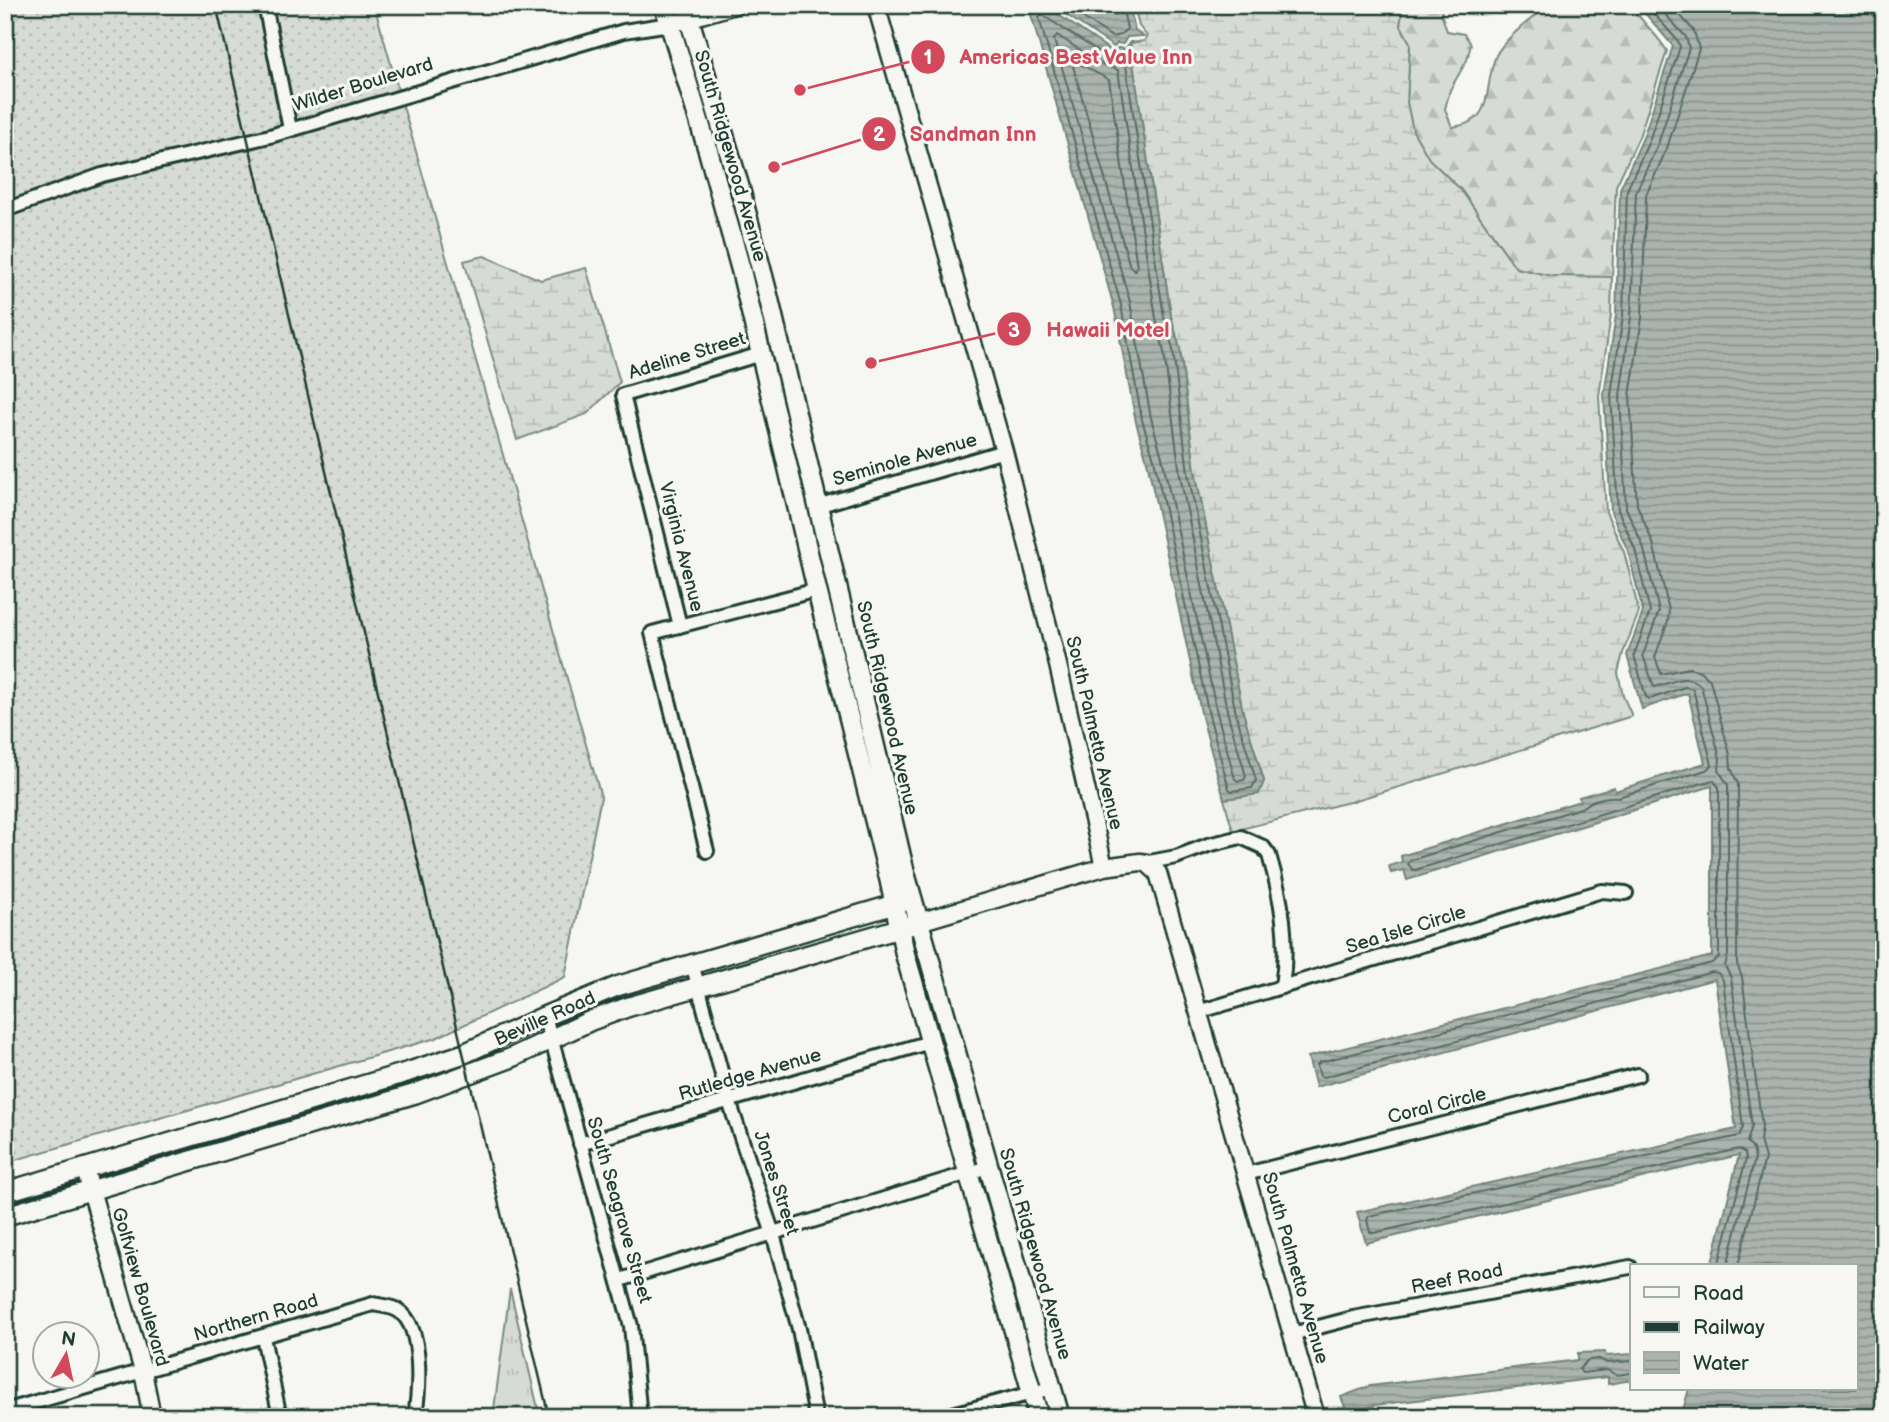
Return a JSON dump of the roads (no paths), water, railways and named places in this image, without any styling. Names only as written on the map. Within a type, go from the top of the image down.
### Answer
[{"type":"main road","name":"South Ridgewood Avenue","points":[[664,5],[712,165],[761,354],[905,954],[1039,1417]]},
{"type":"main road","name":"South Ridgewood Avenue","points":[[687,12],[739,185],[913,900],[1060,1417]]},
{"type":"main road","points":[[761,354],[773,362],[790,389]]},
{"type":"main road","points":[[819,596],[839,633],[849,639]]},
{"type":"main road","name":"Beville Road","points":[[5,1192],[408,1072],[463,1054],[618,986],[913,900]]},
{"type":"main road","name":"Beville Road","points":[[5,1216],[414,1094],[511,1058],[551,1038],[625,1008],[919,922]]},
{"type":"street","points":[[265,5],[290,129]]},
{"type":"street","name":"Wilder Boulevard","points":[[5,211],[102,175],[290,129],[624,31],[670,24],[687,12],[735,5]]},
{"type":"street","name":"South Palmetto Avenue","points":[[877,5],[1004,452],[1058,665],[1104,867]]},
{"type":"street","name":"Adeline Street","points":[[623,395],[761,354]]},
{"type":"street","name":"Virginia Avenue","points":[[623,395],[680,626],[652,633],[707,850]]},
{"type":"street","name":"Seminole Avenue","points":[[817,506],[1004,452]]},
{"type":"street","points":[[680,626],[819,596]]},
{"type":"street","points":[[1104,867],[1176,857],[1241,837],[1263,848],[1269,855],[1284,918],[1286,953],[1282,987]]},
{"type":"street","name":"South Palmetto Avenue","points":[[1144,863],[1158,873],[1316,1417]]},
{"type":"street","name":"Beville Road","points":[[919,922],[1104,867]]},
{"type":"street","name":"Sea Isle Circle","points":[[1198,1012],[1602,891],[1626,892]]},
{"type":"street","name":"Jones Street","points":[[692,963],[729,1101],[773,1234],[799,1329],[816,1417]]},
{"type":"street","name":"South Seagrave Street","points":[[545,1016],[631,1326],[640,1417]]},
{"type":"street","name":"Rutledge Avenue","points":[[580,1144],[930,1042]]},
{"type":"street","points":[[408,1072],[414,1094]]},
{"type":"street","name":"Coral Circle","points":[[1246,1174],[1638,1075]]},
{"type":"street","points":[[620,1280],[988,1167]]},
{"type":"street","name":"Golfview Boulevard","points":[[85,1169],[143,1371],[152,1417]]},
{"type":"street","name":"Reef Road","points":[[1292,1334],[1353,1318],[1630,1267]]},
{"type":"street","name":"Northern Road","points":[[5,1411],[373,1304],[397,1308],[405,1316],[416,1344],[420,1387],[415,1417]]},
{"type":"street","points":[[263,1337],[280,1417]]},
{"type":"street","points":[[941,1417],[1051,1388]]},
{"type":"water","points":[[1027,5],[1044,5],[1113,52],[1118,48],[1125,49],[1130,42],[1134,42],[1130,43],[1171,316],[1180,349],[1195,471],[1243,712],[1264,781],[1259,794],[1224,799],[1202,717],[1147,461],[1136,422],[1114,307]]},
{"type":"water","points":[[1052,5],[1129,5],[1135,30],[1143,36],[1127,37],[1123,44],[1117,43],[1114,47]]},
{"type":"water","points":[[1638,5],[1884,5],[1884,1417],[1681,1417],[1689,1390],[1857,1390],[1857,1264],[1712,1264],[1739,1155],[1366,1243],[1357,1212],[1736,1129],[1715,979],[1316,1087],[1308,1057],[1712,956],[1712,786],[1407,880],[1404,870],[1391,873],[1389,866],[1402,862],[1401,856],[1580,801],[1579,797],[1614,787],[1615,791],[1705,763],[1688,693],[1642,709],[1627,655],[1643,612],[1628,551],[1611,512],[1604,395],[1616,315],[1620,189],[1643,138],[1673,46]]},
{"type":"water","points":[[1605,1352],[1606,1356],[1630,1354],[1630,1380],[1608,1384],[1608,1377],[1375,1405],[1349,1417],[1341,1397],[1370,1386],[1578,1360],[1578,1353]]},
{"type":"railway","points":[[216,5],[549,1417]]},
{"type":"place","name":"Americas Best Value Inn","points":[[800,90]]},
{"type":"place","name":"Sandman Inn","points":[[774,167]]},
{"type":"place","name":"Hawaii Motel","points":[[871,363]]}]
